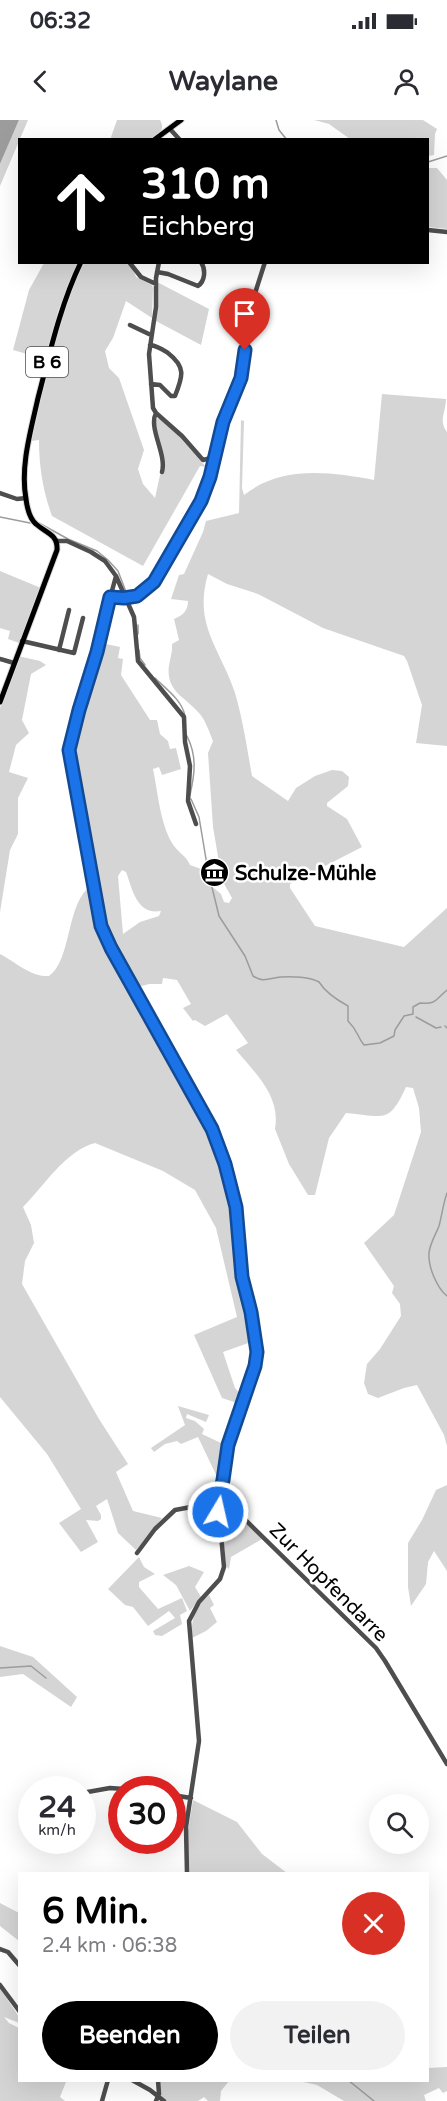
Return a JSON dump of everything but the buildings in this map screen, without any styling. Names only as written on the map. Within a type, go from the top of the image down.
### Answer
[{"type":"main road","points":[[157,138],[181,120]]},
{"type":"main road","name":"B 6","points":[[57,541],[32,519],[26,498],[26,465],[53,334],[80,264]]},
{"type":"main road","points":[[0,702],[56,554],[57,541]]},
{"type":"street","points":[[170,129],[178,138]]},
{"type":"street","points":[[429,230],[447,232]]},
{"type":"street","points":[[130,264],[138,275],[156,284]]},
{"type":"street","points":[[159,264],[156,307],[150,347],[152,403],[156,413],[182,436],[211,472]]},
{"type":"street","points":[[157,272],[198,286],[201,284],[204,273],[202,264]]},
{"type":"street","points":[[110,597],[127,598],[140,594],[154,582],[201,501],[211,472],[223,422],[241,378],[250,309],[264,264]]},
{"type":"street","points":[[130,325],[151,335]]},
{"type":"street","points":[[150,347],[164,350],[179,362],[182,368],[175,396],[171,396],[160,385],[151,384]]},
{"type":"street","points":[[156,413],[153,422],[162,458],[162,472]]},
{"type":"street","points":[[203,460],[215,457]]},
{"type":"street","points":[[0,493],[16,499],[26,498]]},
{"type":"street","points":[[57,541],[68,541],[98,556],[111,568],[127,598],[135,623],[138,661],[184,717],[185,742],[190,766],[188,801],[196,824]]},
{"type":"street","points":[[116,576],[69,750],[98,914],[106,940],[219,1145],[236,1207],[242,1277],[251,1312],[257,1352],[255,1366],[228,1445],[218,1503],[224,1567],[217,1584],[204,1596],[191,1615],[188,1626],[199,1741],[185,1842],[187,1872]]},
{"type":"street","points":[[59,651],[69,609]]},
{"type":"street","points":[[22,641],[74,653],[83,618]]},
{"type":"street","points":[[0,659],[14,663]]},
{"type":"street","name":"Zur Hopfendarre","points":[[220,1495],[376,1648],[447,1764]]},
{"type":"street","points":[[137,1553],[155,1529],[175,1510],[207,1501],[218,1503]]},
{"type":"street","points":[[186,1794],[192,1791]]},
{"type":"street","points":[[186,1797],[191,1798]]},
{"type":"street","points":[[0,1949],[18,1963]]},
{"type":"street","points":[[0,1985],[18,2009]]},
{"type":"street","points":[[102,2101],[107,2082]]},
{"type":"street","points":[[135,2082],[164,2101]]},
{"type":"street","points":[[157,2098],[158,2082]]},
{"type":"shaded area","points":[[0,120],[19,120],[0,164]]},
{"type":"shaded area","points":[[19,120],[28,120],[20,138],[18,138],[18,144],[0,186],[0,164]]},
{"type":"shaded area","points":[[117,120],[160,120],[161,131],[153,138],[111,138]]},
{"type":"shaded area","points":[[314,120],[423,120],[437,129],[434,155],[429,156],[429,138],[349,138],[329,124]]},
{"type":"shaded area","points":[[429,168],[437,168],[447,180],[447,229],[429,227]]},
{"type":"shaded area","points":[[43,264],[79,264],[59,308],[47,351],[41,358],[13,350],[29,290]]},
{"type":"shaded area","points":[[84,264],[128,264],[132,267],[136,277],[152,285],[152,318],[126,301],[113,338],[105,351],[109,368],[119,378],[144,450],[138,469],[143,484],[155,498],[160,475],[165,469],[155,422],[158,418],[178,435],[206,467],[200,466],[143,566],[52,516],[42,479],[39,440],[31,441],[52,350]]},
{"type":"shaded area","points":[[157,282],[209,309],[201,345],[156,321]]},
{"type":"shaded area","points":[[382,394],[446,399],[443,424],[447,432],[447,746],[416,743],[422,705],[404,656],[323,628],[258,594],[227,584],[208,574],[204,592],[204,608],[210,636],[235,693],[252,776],[288,801],[296,788],[315,776],[332,770],[342,771],[349,777],[348,786],[327,803],[327,806],[347,819],[362,847],[290,884],[290,888],[315,926],[404,947],[447,908],[447,1446],[444,1435],[417,1385],[378,1398],[368,1394],[364,1383],[367,1364],[380,1349],[401,1316],[400,1304],[392,1293],[394,1286],[364,1243],[394,1215],[421,1132],[419,1108],[413,1088],[406,1087],[395,1108],[384,1115],[346,1113],[329,1138],[315,1195],[308,1195],[289,1164],[275,1129],[276,1117],[270,1096],[258,1076],[236,1050],[248,1043],[227,1014],[205,1026],[193,1021],[183,1008],[191,1004],[177,980],[163,978],[162,984],[149,984],[135,988],[101,923],[72,753],[72,743],[101,643],[120,647],[118,658],[123,659],[121,675],[150,720],[157,720],[160,734],[168,741],[170,749],[176,748],[181,769],[162,775],[159,767],[153,769],[162,817],[168,835],[190,865],[201,869],[209,884],[221,894],[224,902],[229,903],[232,898],[222,880],[213,827],[208,753],[213,741],[203,718],[176,692],[169,676],[172,644],[179,640],[174,619],[184,612],[188,604],[188,601],[171,599],[179,575],[184,574],[206,521],[239,513],[241,420],[244,421],[242,488],[244,495],[274,479],[307,473],[374,480]],"holes":[[[122,870],[126,872],[134,894],[141,905],[146,909],[161,911],[159,916],[140,922],[123,934],[118,876]]]},
{"type":"shaded area","points":[[0,571],[41,588],[19,643],[8,639],[10,631],[0,628]]},
{"type":"shaded area","points":[[18,656],[40,661],[46,665],[31,674],[22,720],[29,733],[16,745],[9,772],[28,778],[18,798],[18,834],[10,850],[0,912],[0,708]]},
{"type":"shaded area","points":[[91,886],[97,921],[107,944],[209,1125],[231,1188],[236,1215],[241,1281],[254,1341],[223,1352],[235,1388],[242,1396],[240,1404],[222,1398],[194,1335],[237,1317],[216,1228],[195,1190],[163,1171],[95,1143],[74,1153],[65,1161],[23,1207],[31,1225],[34,1243],[25,1261],[22,1284],[99,1419],[128,1464],[116,1472],[133,1511],[162,1518],[136,1550],[118,1533],[107,1499],[96,1506],[101,1519],[86,1520],[98,1542],[81,1552],[59,1523],[81,1509],[47,1454],[0,1397],[0,954],[29,972],[49,976],[62,957],[77,905]]},
{"type":"shaded area","points":[[178,1406],[209,1415],[206,1422],[187,1414],[186,1418],[195,1421],[204,1429],[202,1434],[223,1444],[220,1483],[198,1437],[181,1444],[177,1441],[165,1444],[154,1452],[151,1448],[185,1425]]},
{"type":"shaded area","points":[[447,1485],[447,1571],[434,1551],[428,1562],[426,1584],[411,1606],[408,1587],[408,1543],[436,1490]]},
{"type":"shaded area","points":[[225,1503],[262,1539],[231,1557],[229,1569],[226,1566],[220,1504]]},
{"type":"shaded area","points":[[139,1557],[144,1567],[155,1574],[139,1582],[139,1587],[158,1609],[182,1598],[187,1611],[180,1615],[182,1624],[162,1636],[155,1635],[153,1631],[175,1618],[169,1611],[148,1626],[133,1607],[125,1605],[108,1589]]},
{"type":"shaded area","points":[[189,1566],[204,1572],[195,1587],[201,1597],[190,1611],[176,1585],[163,1575]]},
{"type":"shaded area","points":[[209,1595],[214,1605],[210,1608],[217,1622],[192,1638],[194,1614]]},
{"type":"shaded area","points":[[0,1646],[33,1657],[77,1697],[71,1707],[23,1674],[0,1677]]},
{"type":"shaded area","points":[[193,1800],[237,1822],[262,1854],[286,1872],[188,1872],[188,1831]]},
{"type":"shaded area","points":[[0,1903],[18,1912],[18,1940],[0,1926]]},
{"type":"shaded area","points":[[0,1988],[18,2015],[18,2023],[4,2017],[9,2023],[18,2028],[18,2082],[66,2082],[60,2097],[65,2101],[0,2101]]},
{"type":"shaded area","points":[[447,2067],[447,2091],[443,2093],[439,2088],[424,2095],[426,2101],[344,2101],[317,2085],[304,2082],[429,2082],[429,2068]]},
{"type":"shaded area","points":[[159,2082],[228,2082],[221,2091],[220,2101],[208,2101],[204,2097],[198,2101],[166,2101],[160,2096]]},
{"type":"waterway","points":[[276,120],[279,130],[285,138]]},
{"type":"waterway","points":[[429,162],[447,156]]},
{"type":"waterway","points":[[0,517],[30,523]]},
{"type":"waterway","points":[[39,523],[68,539],[97,551],[108,560],[118,571],[128,597]]},
{"type":"waterway","points":[[138,625],[138,634]]},
{"type":"waterway","points":[[139,650],[140,658],[145,665]]},
{"type":"waterway","points":[[155,678],[177,700],[185,716]]},
{"type":"waterway","points":[[187,736],[194,765],[190,795]]},
{"type":"waterway","points":[[191,799],[199,817],[208,871],[219,916],[245,956],[253,976],[264,980],[301,977],[319,982],[332,996],[348,1006],[348,1021],[364,1045],[380,1043],[394,1036],[404,1016],[413,1014],[413,1007],[420,1003],[433,1002],[447,990]]},
{"type":"waterway","points":[[416,1017],[436,1028],[441,1027]]},
{"type":"waterway","points":[[447,1193],[439,1226],[429,1253],[434,1277],[447,1296]]},
{"type":"waterway","points":[[0,1668],[31,1666],[46,1678]]},
{"type":"waterway","points":[[350,2082],[374,2101]]},
{"type":"place","name":"Schulze-Mühle","points":[[214,873]]},
{"type":"route","points":[[218,1512],[228,1445],[255,1366],[257,1352],[256,1337],[242,1277],[233,1191],[212,1129],[106,940],[101,926],[69,750],[110,597],[137,596],[154,582],[201,501],[210,477],[223,422],[241,378],[245,350]]}]
